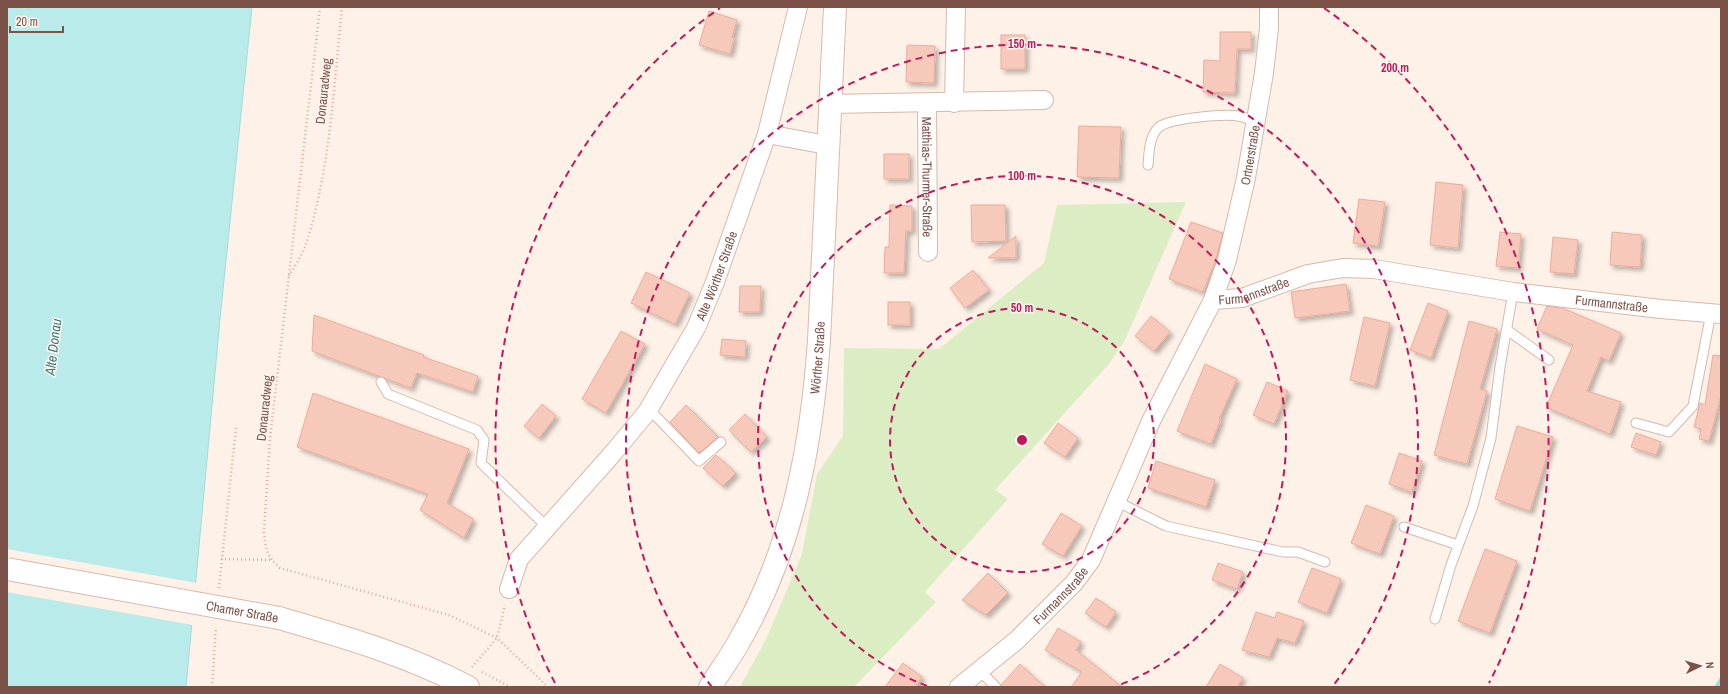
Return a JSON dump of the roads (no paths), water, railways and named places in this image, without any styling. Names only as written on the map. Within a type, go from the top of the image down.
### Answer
[{"type":"street","name":"Alte Wörther Straße","points":[[509,589],[519,559],[614,452],[649,409],[696,328],[715,282],[767,134],[798,7]]},
{"type":"street","name":"Wörther Straße","points":[[710,687],[741,638],[759,603],[789,524],[802,474],[816,385],[834,7]]},
{"type":"street","points":[[954,103],[956,7]]},
{"type":"street","name":"Ortnerstraße","points":[[1213,300],[1227,260],[1246,178],[1264,73],[1269,28],[1269,7]]},
{"type":"street","name":"Matthias-Thurmer-Straße","points":[[830,104],[954,103],[1044,100]]},
{"type":"street","name":"Matthias-Thurmer-Straße","points":[[927,103],[928,252]]},
{"type":"street","points":[[767,134],[827,145]]},
{"type":"street","name":"Furmannstraße","points":[[959,687],[1018,640],[1074,583],[1090,560],[1152,419],[1213,300],[1242,298],[1308,274],[1344,268],[1374,269],[1513,292],[1716,314]]},
{"type":"street","name":"Chamer Straße","points":[[7,569],[279,618],[394,653],[440,672],[470,677]]},
{"type":"lane","points":[[1148,165],[1151,140],[1159,128],[1176,120],[1238,116],[1256,121]]},
{"type":"lane","points":[[1435,619],[1451,565],[1473,506],[1491,438],[1500,367],[1513,292]]},
{"type":"lane","name":"Furmannstraße","points":[[1636,423],[1669,432],[1693,406],[1716,314]]},
{"type":"lane","points":[[1507,330],[1549,360]]},
{"type":"lane","points":[[381,382],[388,394],[477,430],[484,440],[481,463],[547,527]]},
{"type":"lane","points":[[649,409],[699,461],[721,442]]},
{"type":"lane","points":[[1116,501],[1166,526],[1283,552],[1298,552],[1325,562]]},
{"type":"lane","points":[[1404,527],[1458,545]]},
{"type":"lane","points":[[980,671],[996,687]]},
{"type":"water","name":"Alte Donau","points":[[7,7],[252,7],[220,319],[186,687],[7,687]]},
{"type":"waterway","points":[[1717,687],[1721,681]]}]
